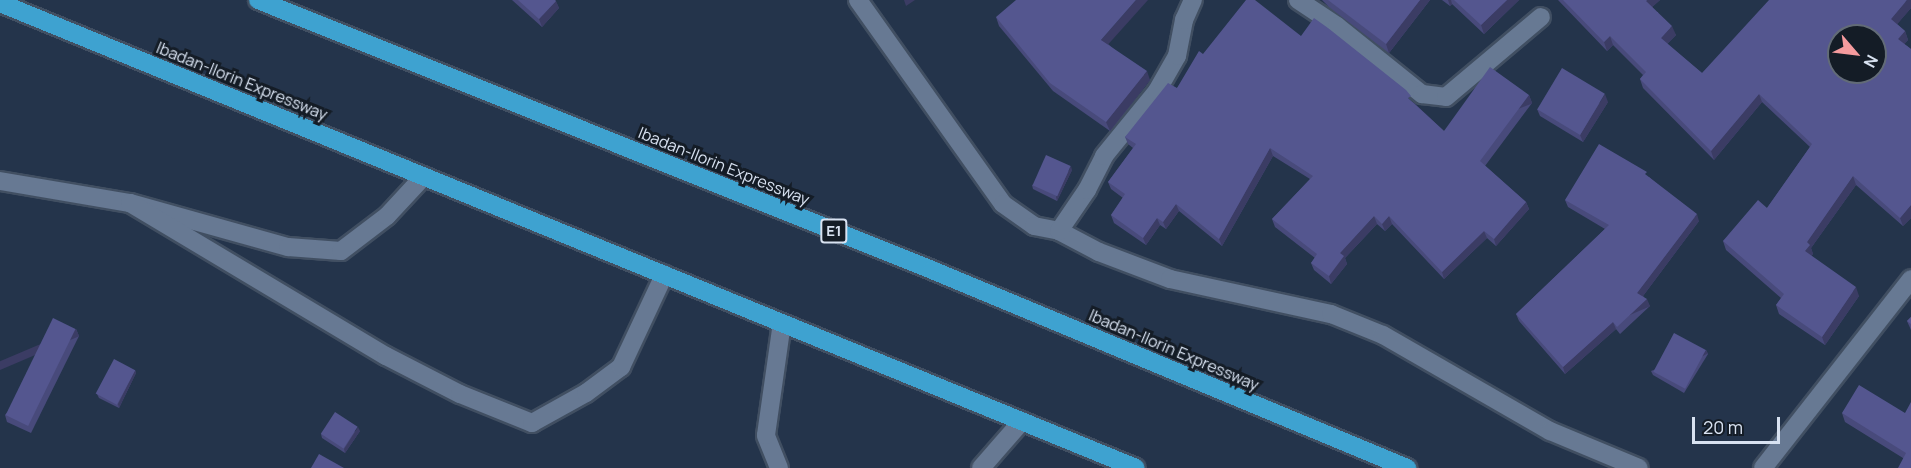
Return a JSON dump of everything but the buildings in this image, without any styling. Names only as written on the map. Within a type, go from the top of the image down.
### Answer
[{"type":"highway","name":"Ibadan-Ilorin Expressway","points":[[258,0],[943,274],[1407,468]]},
{"type":"highway","name":"Ibadan-Ilorin Expressway","points":[[0,3],[1136,468]]},
{"type":"street","points":[[858,0],[1003,204],[1034,226],[1059,231],[1099,252],[1170,279],[1331,314],[1383,335],[1550,431],[1639,468]]},
{"type":"street","points":[[1059,231],[1087,190],[1104,156],[1156,92],[1178,56],[1184,20],[1194,0]]},
{"type":"street","points":[[1298,0],[1337,26],[1422,94],[1446,97],[1541,16]]},
{"type":"street","points":[[0,181],[130,202],[288,247],[341,251],[387,216],[424,176]]},
{"type":"street","points":[[130,202],[386,356],[460,394],[532,423],[586,393],[621,367],[664,275]]},
{"type":"street","points":[[1763,468],[1911,279]]},
{"type":"street","points":[[779,468],[766,435],[782,323]]},
{"type":"street","points":[[981,468],[1022,421]]}]
